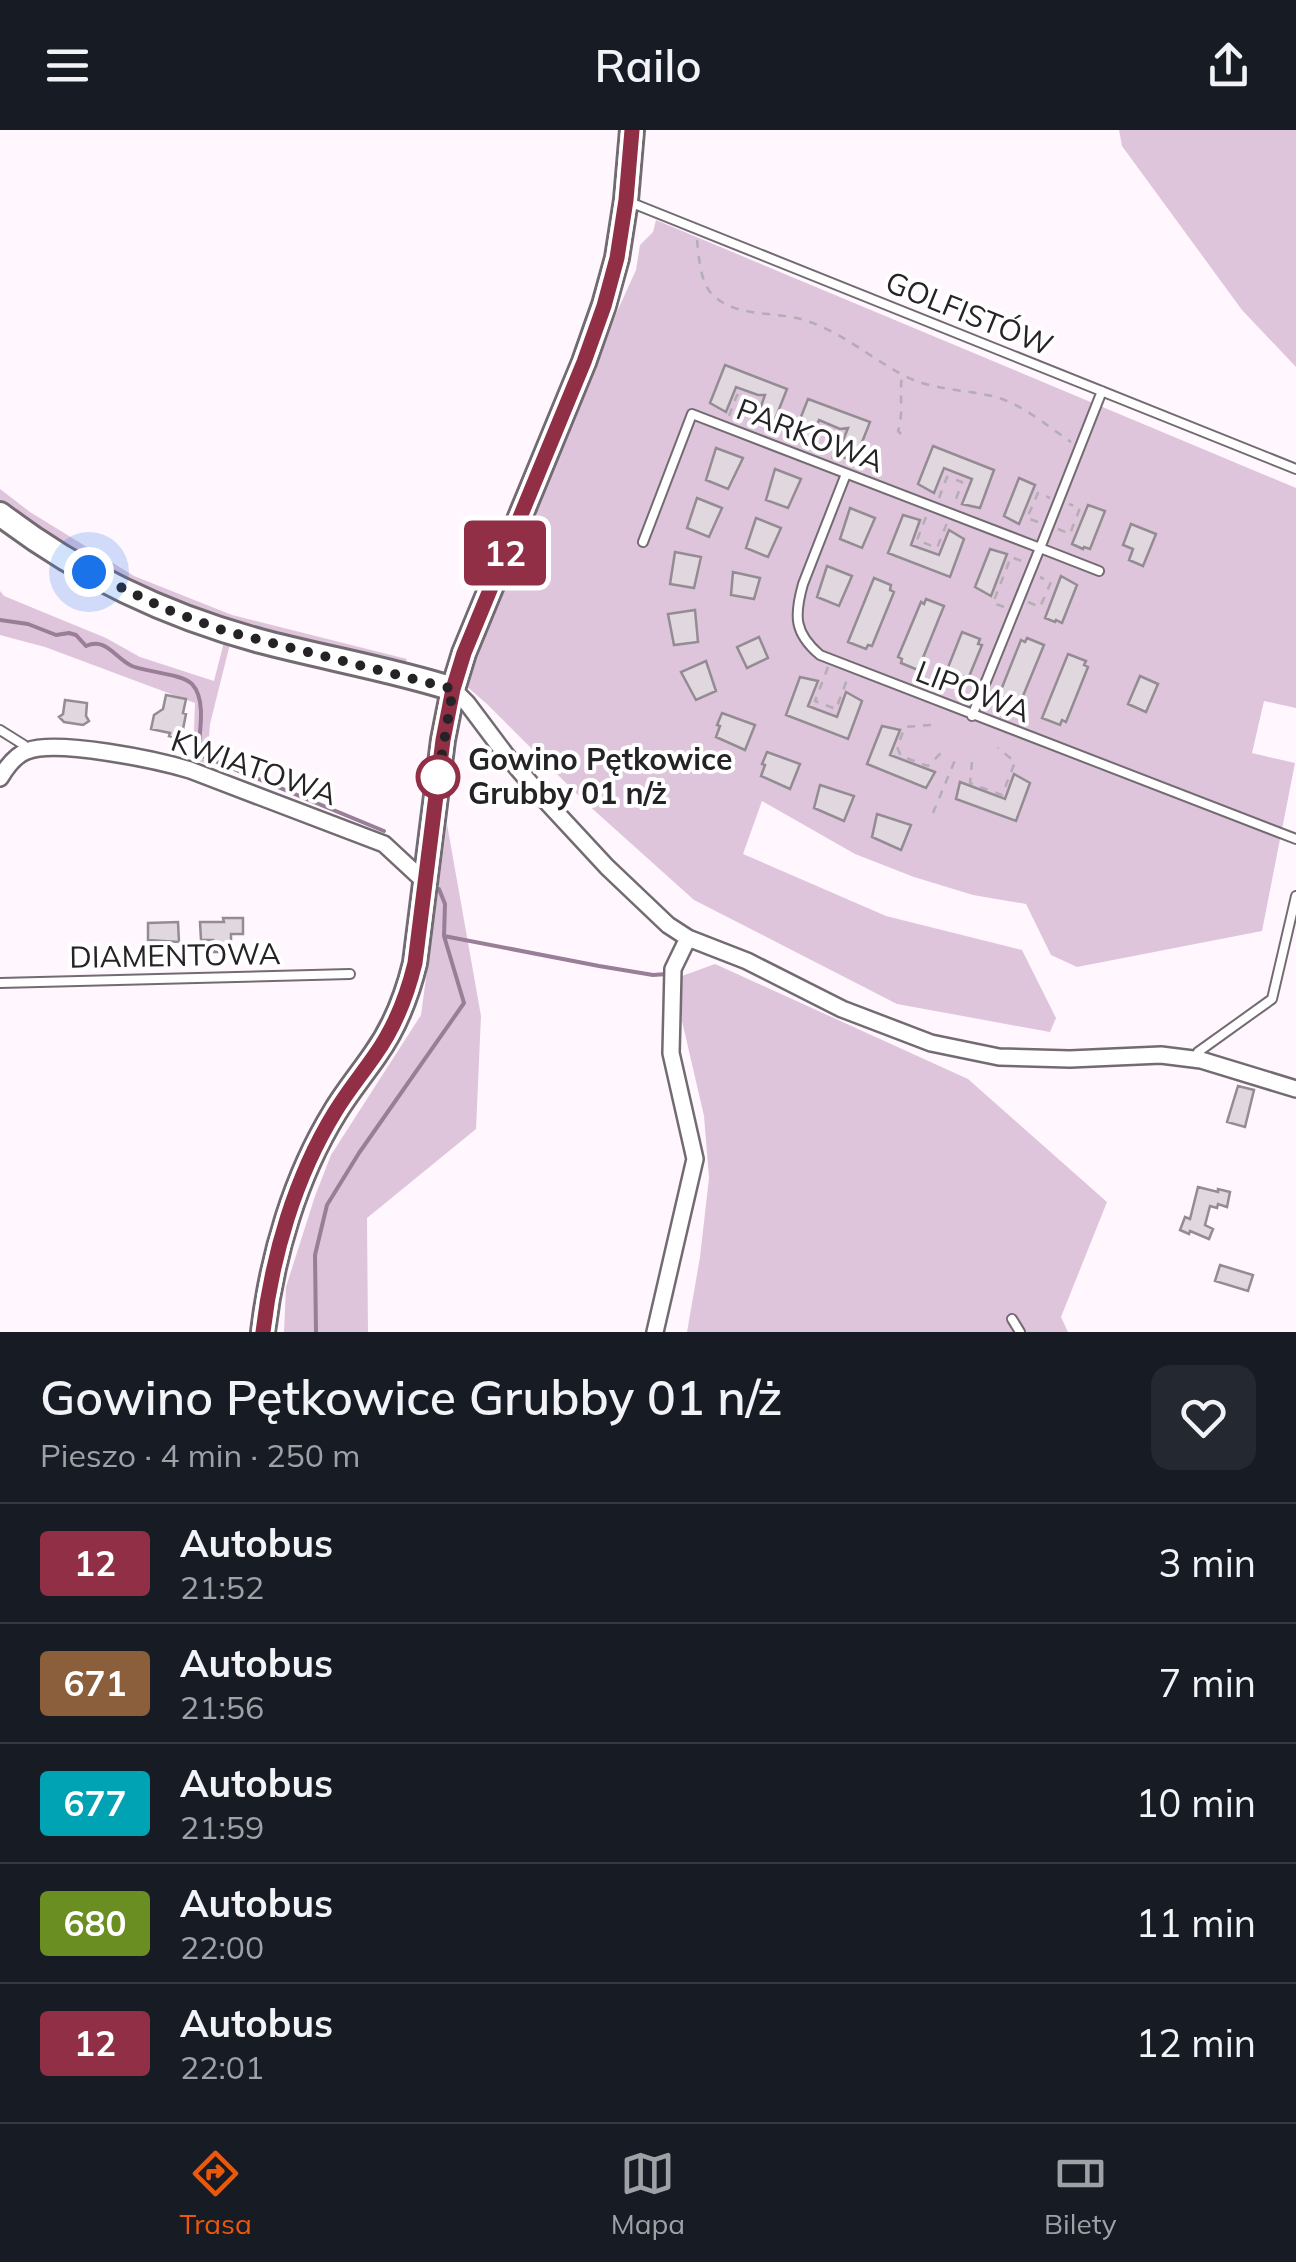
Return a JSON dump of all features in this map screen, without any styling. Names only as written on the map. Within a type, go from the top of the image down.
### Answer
[{"type":"street","points":[[264,1332],[273,1273],[311,1156],[336,1109],[386,1039],[407,994],[415,963],[453,689],[604,306],[617,258],[632,130]]},
{"type":"street","points":[[0,514],[100,578],[182,615],[258,640],[453,689],[607,868],[668,925],[688,938],[748,961],[842,1008],[931,1042],[999,1057],[1070,1059],[1161,1054],[1296,1090]]},
{"type":"street","name":"KWIATOWA","points":[[28,750],[64,747],[190,770],[384,844],[425,882]]},
{"type":"street","points":[[0,778],[13,760],[28,750]]},
{"type":"street","points":[[655,1332],[695,1159],[671,1053],[673,970],[688,938]]},
{"type":"lane","name":"GOLFISTÓW","points":[[626,200],[1296,469]]},
{"type":"lane","points":[[972,716],[1102,392]]},
{"type":"lane","name":"PARKOWA","points":[[643,542],[692,414],[1099,571]]},
{"type":"lane","name":"LIPOWA","points":[[846,474],[798,603],[801,636],[810,647],[830,661],[1296,839]]},
{"type":"lane","points":[[0,730],[28,750]]},
{"type":"lane","points":[[1194,1060],[1198,1052],[1272,999],[1296,896]]},
{"type":"lane","name":"DIAMENTOWA","points":[[0,983],[350,974]]},
{"type":"lane","points":[[1012,1319],[1020,1332]]},
{"type":"path","points":[[696,229],[705,283],[710,294],[720,301],[742,310],[796,317],[856,346],[902,375],[940,388],[996,397],[1018,406],[1079,448]]},
{"type":"path","points":[[901,434],[898,431],[902,419],[902,375]]},
{"type":"path","points":[[725,427],[737,395],[758,403],[746,435]]},
{"type":"path","points":[[808,459],[820,428],[840,436],[829,468]]},
{"type":"path","points":[[947,477],[962,482],[938,548],[918,540],[933,508],[947,477]]},
{"type":"path","points":[[1038,493],[1080,508],[1070,534],[1048,526],[1027,518],[1038,493]]},
{"type":"path","points":[[1014,612],[993,603],[1012,557],[1050,582],[1040,607],[1020,598]]},
{"type":"path","points":[[830,661],[815,701],[836,709],[851,669]]},
{"type":"path","points":[[932,725],[905,726],[897,748],[901,756],[928,766],[942,752]]},
{"type":"path","points":[[972,762],[970,782],[1002,795],[1015,762],[998,748]]},
{"type":"path","points":[[933,813],[954,760]]},
{"type":"shaded area","points":[[1119,130],[1296,130],[1296,367],[1242,310],[1122,146]]},
{"type":"shaded area","points":[[656,220],[1296,488],[1296,708],[1264,701],[1252,753],[1295,763],[1262,931],[1077,967],[1051,955],[1026,904],[973,895],[855,854],[762,801],[743,854],[886,916],[1022,950],[1056,1018],[1050,1032],[897,1004],[694,900],[586,803],[465,685],[590,371],[636,270],[640,245],[653,232]]},
{"type":"shaded area","points":[[0,489],[134,576],[232,615],[407,659],[402,670],[309,648],[158,600],[0,508]]},
{"type":"shaded area","points":[[0,591],[140,657],[214,681],[224,642],[230,644],[210,724],[207,764],[193,759],[195,703],[45,647],[0,635]]},
{"type":"shaded area","points":[[447,824],[481,1016],[476,1129],[367,1218],[368,1332],[284,1332],[286,1287],[331,1155],[421,1015]]},
{"type":"shaded area","points":[[715,964],[968,1079],[1107,1202],[1061,1317],[1068,1332],[687,1332],[709,1178],[704,1116],[682,1021],[682,976]]},
{"type":"building","points":[[725,365],[787,389],[772,427],[755,423],[765,395],[736,387],[726,412],[710,403]]},
{"type":"building","points":[[808,399],[870,422],[855,460],[837,456],[848,428],[840,429],[819,420],[809,445],[793,437]]},
{"type":"building","points":[[933,446],[994,470],[980,508],[962,504],[972,479],[944,468],[934,493],[918,484]]},
{"type":"building","points":[[716,448],[743,458],[728,489],[706,480]]},
{"type":"building","points":[[775,469],[801,479],[788,508],[766,500]]},
{"type":"building","points":[[1019,478],[1035,485],[1019,524],[1004,516]]},
{"type":"building","points":[[697,498],[722,508],[709,537],[687,528]]},
{"type":"building","points":[[1088,505],[1105,511],[1090,549],[1083,549],[1072,544]]},
{"type":"building","points":[[850,508],[875,518],[862,548],[840,539]]},
{"type":"building","points":[[903,515],[920,520],[911,545],[939,555],[949,530],[964,539],[950,577],[888,553]]},
{"type":"building","points":[[756,518],[781,528],[768,557],[746,548]]},
{"type":"building","points":[[1131,524],[1156,534],[1143,566],[1129,560],[1133,549],[1123,545]]},
{"type":"building","points":[[990,549],[1007,554],[991,596],[975,587]]},
{"type":"building","points":[[675,552],[701,557],[694,588],[670,584]]},
{"type":"building","points":[[827,566],[852,576],[839,606],[817,597]]},
{"type":"building","points":[[733,572],[760,578],[754,599],[731,595]]},
{"type":"building","points":[[1061,576],[1077,585],[1062,623],[1045,618]]},
{"type":"building","points":[[874,578],[891,585],[894,592],[872,646],[866,649],[848,642]]},
{"type":"building","points":[[926,599],[944,606],[918,670],[901,663],[898,657],[921,602],[924,604]]},
{"type":"building","points":[[695,610],[698,642],[674,645],[668,614]]},
{"type":"building","points":[[962,632],[980,639],[978,644],[982,645],[968,679],[964,677],[962,682],[945,675]]},
{"type":"building","points":[[759,637],[768,658],[747,668],[737,647]]},
{"type":"building","points":[[1027,638],[1044,645],[1018,708],[1001,701],[1003,697],[999,695],[1021,640],[1025,642]]},
{"type":"building","points":[[1068,654],[1086,661],[1084,665],[1088,667],[1066,722],[1062,720],[1060,725],[1042,718]]},
{"type":"building","points":[[706,661],[716,691],[696,700],[681,672]]},
{"type":"building","points":[[1140,676],[1158,684],[1146,712],[1128,704]]},
{"type":"building","points":[[800,677],[818,681],[808,706],[837,717],[846,692],[862,701],[848,739],[786,715]]},
{"type":"building","points":[[166,695],[186,699],[181,739],[151,729]]},
{"type":"building","points":[[65,700],[87,703],[89,721],[83,725],[64,722],[59,717]]},
{"type":"building","points":[[722,713],[755,725],[745,750],[716,737]]},
{"type":"building","points":[[882,726],[900,730],[890,755],[935,772],[926,788],[867,764]]},
{"type":"building","points":[[767,752],[800,764],[790,789],[761,776]]},
{"type":"building","points":[[1014,774],[1030,783],[1016,821],[956,799],[960,782],[1005,799]]},
{"type":"building","points":[[820,785],[854,796],[844,821],[814,808]]},
{"type":"building","points":[[877,814],[911,825],[901,850],[872,837]]},
{"type":"building","points":[[223,918],[243,918],[243,934],[231,934],[231,952],[214,952],[213,940],[201,940],[200,922],[224,922]]},
{"type":"building","points":[[178,922],[179,942],[148,940],[148,923]]},
{"type":"building","points":[[1238,1086],[1254,1090],[1245,1127],[1227,1122]]},
{"type":"building","points":[[1198,1187],[1230,1192],[1227,1207],[1210,1206],[1205,1225],[1213,1229],[1209,1239],[1180,1230],[1185,1217],[1190,1219]]},
{"type":"building","points":[[1220,1265],[1253,1275],[1248,1291],[1215,1281]]},
{"type":"waterway","points":[[0,620],[28,624],[56,635],[76,635],[86,646],[105,646],[132,666],[187,681],[197,691],[201,708],[198,754],[384,831]]},
{"type":"waterway","points":[[316,1332],[315,1255],[327,1205],[464,1003],[444,936],[445,904],[439,889]]},
{"type":"waterway","points":[[444,936],[599,966],[667,974]]},
{"type":"bus line","name":"12","points":[[263,1332],[273,1273],[311,1156],[336,1109],[386,1039],[407,994],[415,963],[453,689],[604,306],[617,258],[632,130]]},
{"type":"place","name":"Gowino Pętkowice Grubby 01 n/ż","points":[[438,777]]},
{"type":"route","points":[[89,572],[168,610],[225,631],[453,689],[438,777]]}]
